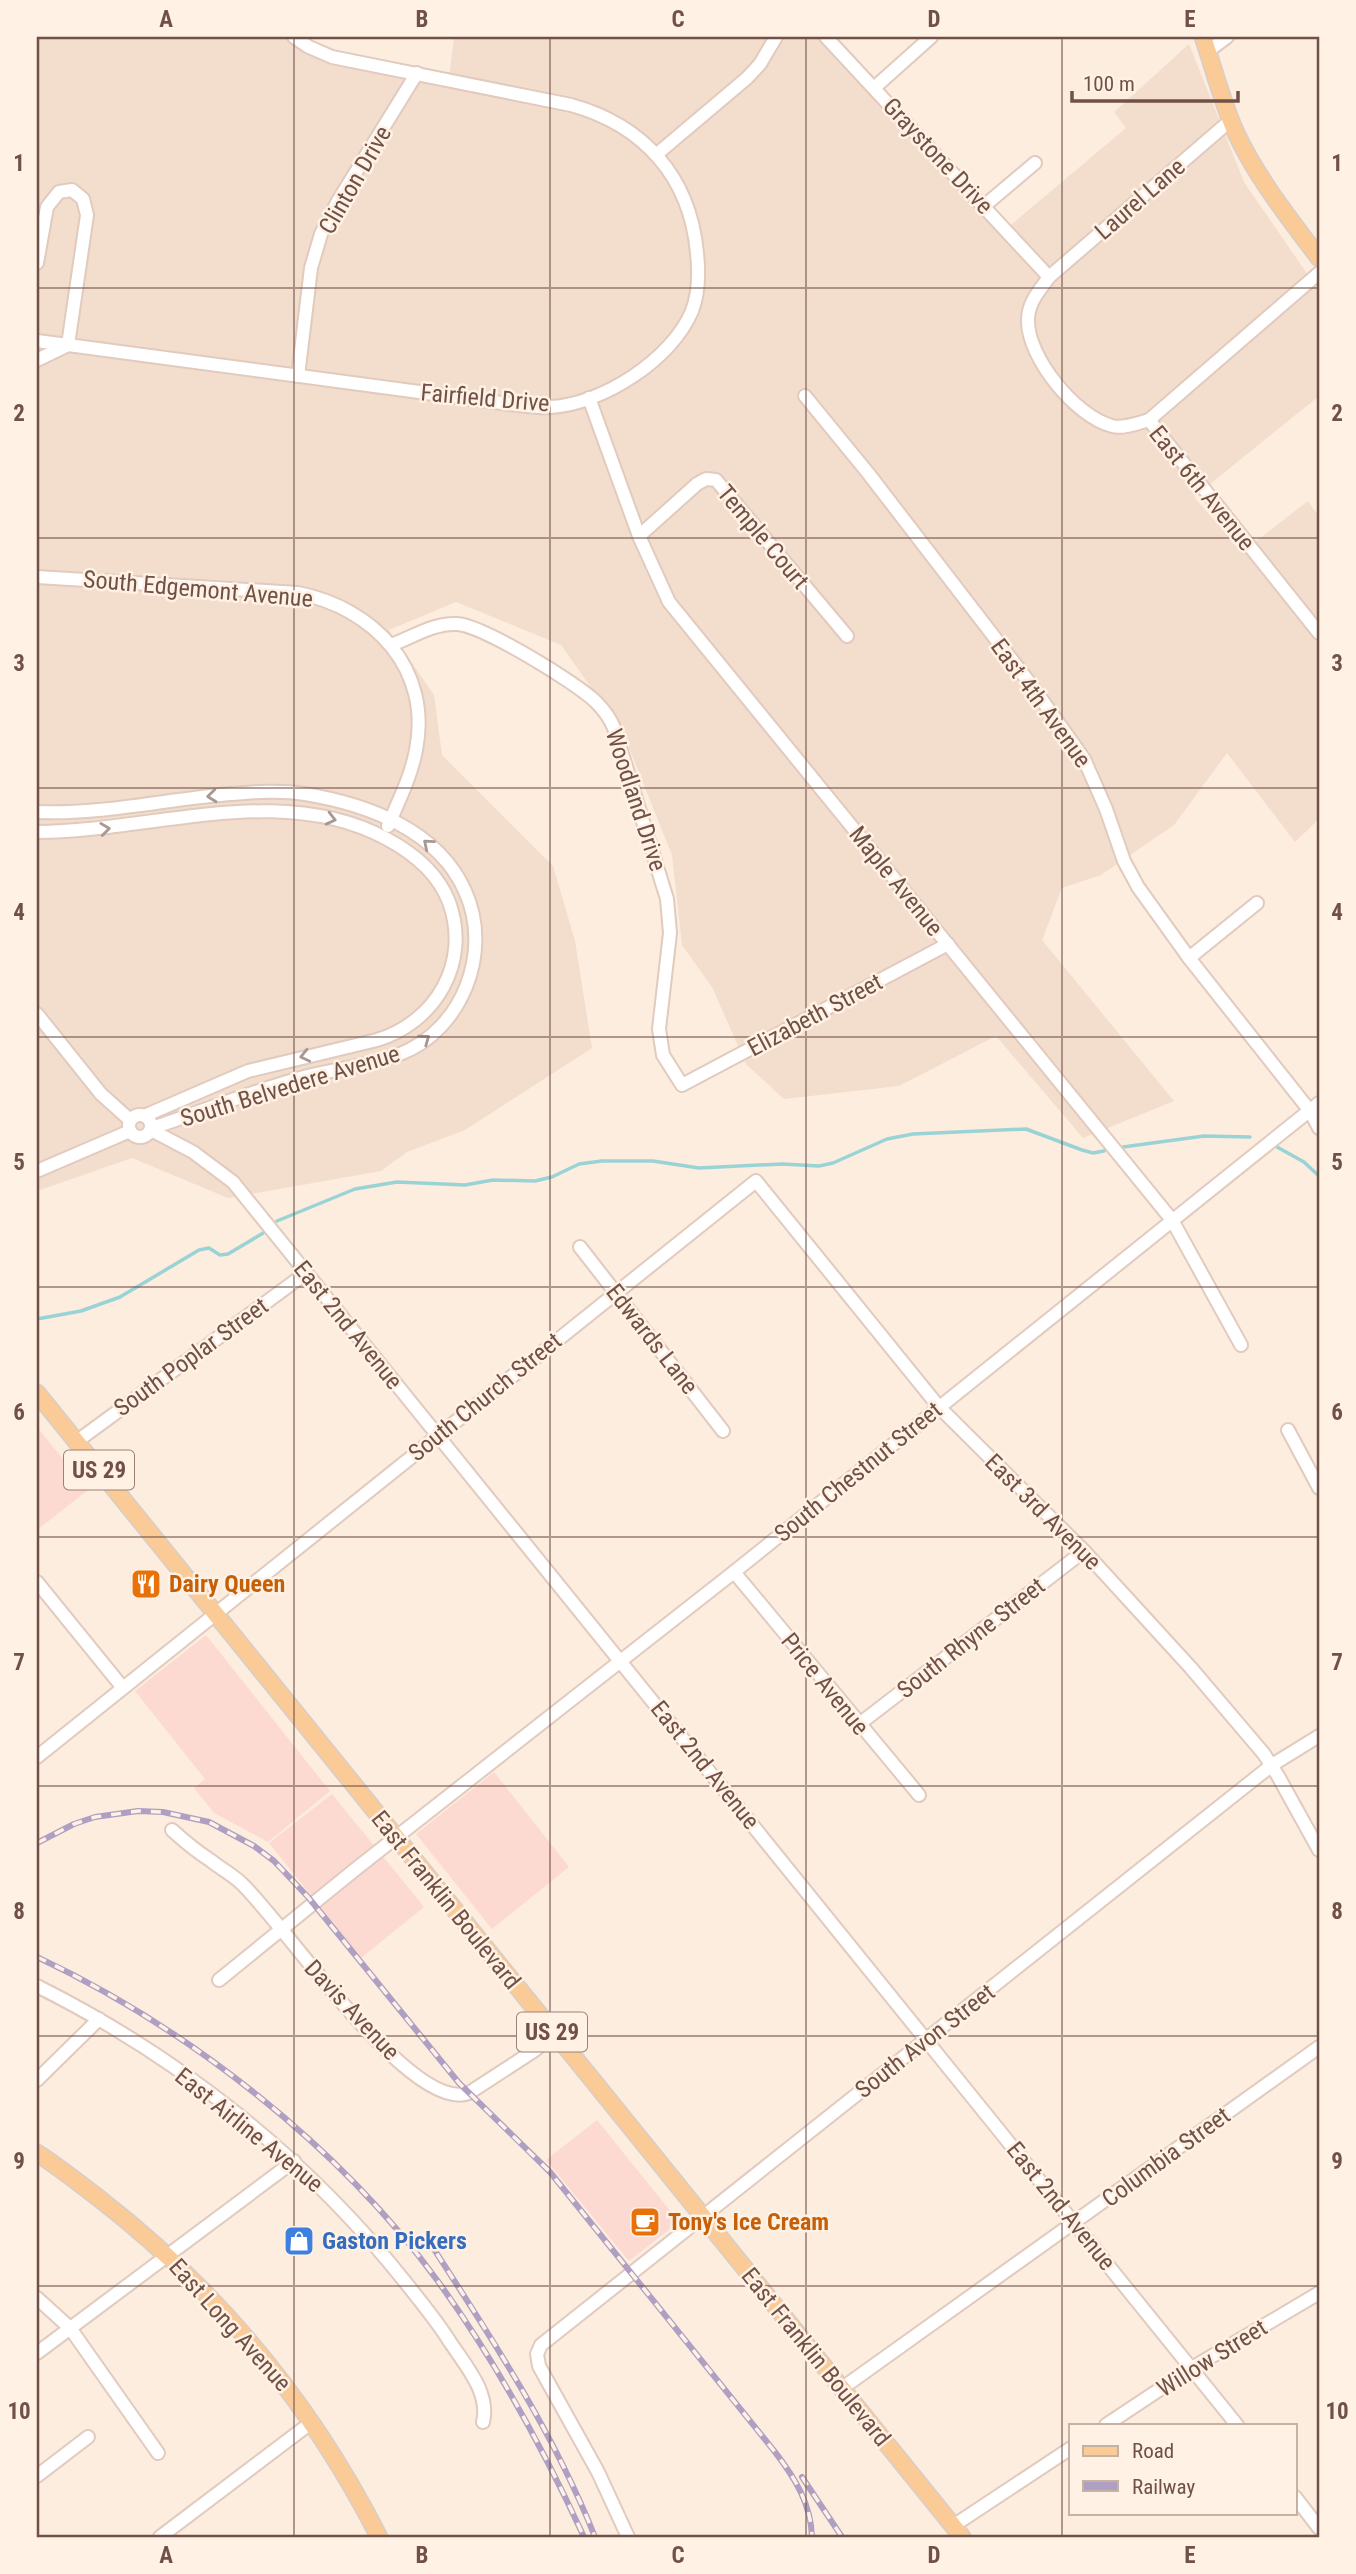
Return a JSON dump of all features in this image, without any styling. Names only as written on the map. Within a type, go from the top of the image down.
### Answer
[{"type":"main road","points":[[1206,44],[1231,120],[1256,170],[1319,258]]},
{"type":"main road","name":"East Franklin Boulevard","points":[[37,1393],[957,2532]]},
{"type":"main road","name":"East Long Avenue","points":[[37,2153],[168,2255],[239,2328],[313,2422],[349,2480],[379,2537]]},
{"type":"street","name":"Fairfield Drive","points":[[37,341],[509,404],[552,407],[589,398],[617,386],[647,366],[672,340],[692,311],[698,276],[692,222],[680,189],[657,154],[629,130],[593,111],[332,57],[294,37]]},
{"type":"street","points":[[657,154],[747,78],[760,64],[776,37]]},
{"type":"street","name":"Graystone Drive","points":[[825,37],[1049,277]]},
{"type":"street","points":[[874,88],[931,37]]},
{"type":"street","points":[[1206,44],[1227,37]]},
{"type":"street","name":"Clinton Drive","points":[[298,376],[311,268],[321,234],[338,201],[417,73]]},
{"type":"street","name":"Laurel Lane","points":[[1049,277],[1231,120]]},
{"type":"street","points":[[984,206],[1035,163]]},
{"type":"street","points":[[37,263],[47,207],[59,192],[72,190],[83,200],[87,215],[68,345],[37,360]]},
{"type":"street","points":[[1149,420],[1319,273]]},
{"type":"street","name":"East 6th Avenue","points":[[1049,277],[1031,303],[1028,321],[1031,338],[1047,370],[1069,398],[1098,421],[1114,427],[1149,420],[1319,634]]},
{"type":"street","name":"East 4th Avenue","points":[[805,396],[917,537],[1084,759],[1107,809],[1130,875],[1189,958],[1315,1107],[1319,1128]]},
{"type":"street","name":"Maple Avenue","points":[[589,398],[639,536],[668,602],[1172,1220],[1241,1345]]},
{"type":"street","name":"Temple Court","points":[[639,536],[697,484],[706,479],[716,480],[847,636]]},
{"type":"street","name":"South Edgemont Avenue","points":[[37,577],[298,593],[338,604],[360,616],[391,645],[405,667],[415,694],[418,730],[414,760],[384,837]]},
{"type":"street","name":"Woodland Drive","points":[[391,645],[443,625],[468,625],[500,640],[580,690],[607,714],[667,899],[670,933],[659,1028],[663,1055],[682,1084]]},
{"type":"street","name":"South Belvedere Avenue","points":[[37,812],[93,810],[270,790],[341,801],[415,833],[443,857],[459,878],[471,907],[476,932],[474,959],[466,986],[452,1014],[429,1037],[401,1054],[369,1064],[297,1079],[151,1129]]},
{"type":"street","name":"South Belvedere Avenue","points":[[37,832],[96,830],[249,811],[320,816],[384,837],[408,852],[439,884],[449,902],[455,934],[447,980],[433,1005],[411,1025],[395,1035],[248,1071],[144,1116]]},
{"type":"street","points":[[1189,958],[1257,903]]},
{"type":"street","name":"Elizabeth Street","points":[[682,1084],[948,944]]},
{"type":"street","points":[[37,1014],[130,1126],[135,1136],[142,1138],[151,1129],[150,1121],[144,1116],[135,1116],[130,1126],[37,1171]]},
{"type":"street","name":"South Chestnut Street","points":[[219,1980],[1315,1107]]},
{"type":"street","name":"East 2nd Avenue","points":[[151,1129],[193,1152],[233,1182],[1236,2424]]},
{"type":"street","name":"South Church Street","points":[[40,1750],[215,1615],[756,1181]]},
{"type":"street","name":"East 3rd Avenue","points":[[756,1181],[939,1407],[1084,1550],[1191,1668],[1272,1765],[1319,1850]]},
{"type":"street","name":"Edwards Lane","points":[[580,1247],[723,1431]]},
{"type":"street","name":"South Poplar Street","points":[[76,1442],[306,1273]]},
{"type":"street","points":[[1288,1430],[1319,1488]]},
{"type":"street","name":"South Rhyne Street","points":[[858,1725],[1084,1550]]},
{"type":"street","name":"Price Avenue","points":[[733,1572],[919,1795]]},
{"type":"street","points":[[37,1581],[123,1688]]},
{"type":"street","name":"South Avon Street","points":[[628,2537],[598,2472],[539,2366],[537,2354],[543,2343],[1272,1765],[1319,1736]]},
{"type":"street","name":"Davis Avenue","points":[[172,1830],[241,1883],[338,1999],[401,2063],[439,2091],[460,2097],[469,2093],[535,2050],[554,2034]]},
{"type":"street","name":"East Airline Avenue","points":[[37,1986],[99,2019],[195,2082],[294,2161],[332,2198],[383,2253],[441,2327],[481,2392],[486,2409],[483,2422]]},
{"type":"street","points":[[37,2080],[99,2019]]},
{"type":"street","name":"Columbia Street","points":[[841,2389],[1319,2047]]},
{"type":"street","points":[[37,2353],[294,2161]]},
{"type":"street","name":"Willow Street","points":[[1108,2424],[1192,2368],[1319,2293]]},
{"type":"street","points":[[37,2298],[70,2328],[158,2453]]},
{"type":"street","points":[[160,2537],[313,2422]]},
{"type":"street","points":[[37,2476],[88,2437]]},
{"type":"street","points":[[957,2532],[1069,2449]]},
{"type":"street","points":[[1296,2498],[1319,2528]]},
{"type":"shaded area","points":[[37,37],[294,37],[309,47],[449,79],[454,37],[825,37],[1006,229],[1126,128],[1114,112],[1189,44],[1244,182],[1319,291],[1319,396],[1194,497],[1242,552],[1308,501],[1319,517],[1319,819],[1295,842],[1227,753],[1174,825],[1101,875],[1062,888],[1042,940],[1174,1101],[1083,1138],[996,1036],[899,1086],[784,1099],[746,1064],[712,987],[682,945],[672,855],[623,733],[561,645],[456,602],[389,630],[434,695],[442,755],[553,866],[575,941],[592,1048],[465,1130],[407,1152],[381,1171],[228,1198],[132,1158],[37,1191]]},
{"type":"shaded area","points":[[37,1427],[88,1490],[37,1530]]},
{"type":"shaded area","points":[[206,1635],[330,1791],[268,1842],[214,1813],[194,1788],[205,1779],[135,1691]]},
{"type":"shaded area","points":[[494,1772],[569,1867],[492,1929],[416,1834]]},
{"type":"shaded area","points":[[332,1794],[424,1907],[361,1958],[269,1843]]},
{"type":"shaded area","points":[[597,2120],[679,2222],[629,2261],[546,2160]]},
{"type":"waterway","points":[[277,1221],[355,1189],[397,1182],[465,1185],[493,1180],[535,1181],[552,1177],[579,1164],[602,1161],[653,1161],[699,1168],[782,1164],[819,1166],[833,1163],[887,1139],[913,1134],[1026,1129],[1082,1150],[1093,1153],[1104,1151]]},
{"type":"waterway","points":[[1123,1147],[1204,1136],[1250,1137]]},
{"type":"waterway","points":[[1277,1147],[1304,1162],[1319,1176]]},
{"type":"waterway","points":[[37,1319],[81,1311],[120,1297],[199,1250],[209,1248],[220,1255],[228,1254],[265,1232]]},
{"type":"railway","points":[[37,1843],[74,1824],[95,1817],[138,1811],[163,1812],[209,1822],[254,1846],[274,1861],[308,1897],[459,2083],[550,2172],[775,2452],[801,2492],[809,2513],[812,2537]]},
{"type":"railway","points":[[37,1957],[94,1986],[204,2055],[257,2095],[354,2183],[398,2231],[437,2280],[479,2341],[535,2438],[584,2537]]},
{"type":"railway","points":[[426,2237],[496,2346],[539,2420],[595,2537]]},
{"type":"railway","points":[[802,2477],[842,2537]]},
{"type":"place","name":"Dairy Queen","points":[[146,1584]]},
{"type":"place","name":"Tony's Ice Cream","points":[[645,2222]]},
{"type":"place","name":"Gaston Pickers","points":[[299,2241]]}]
